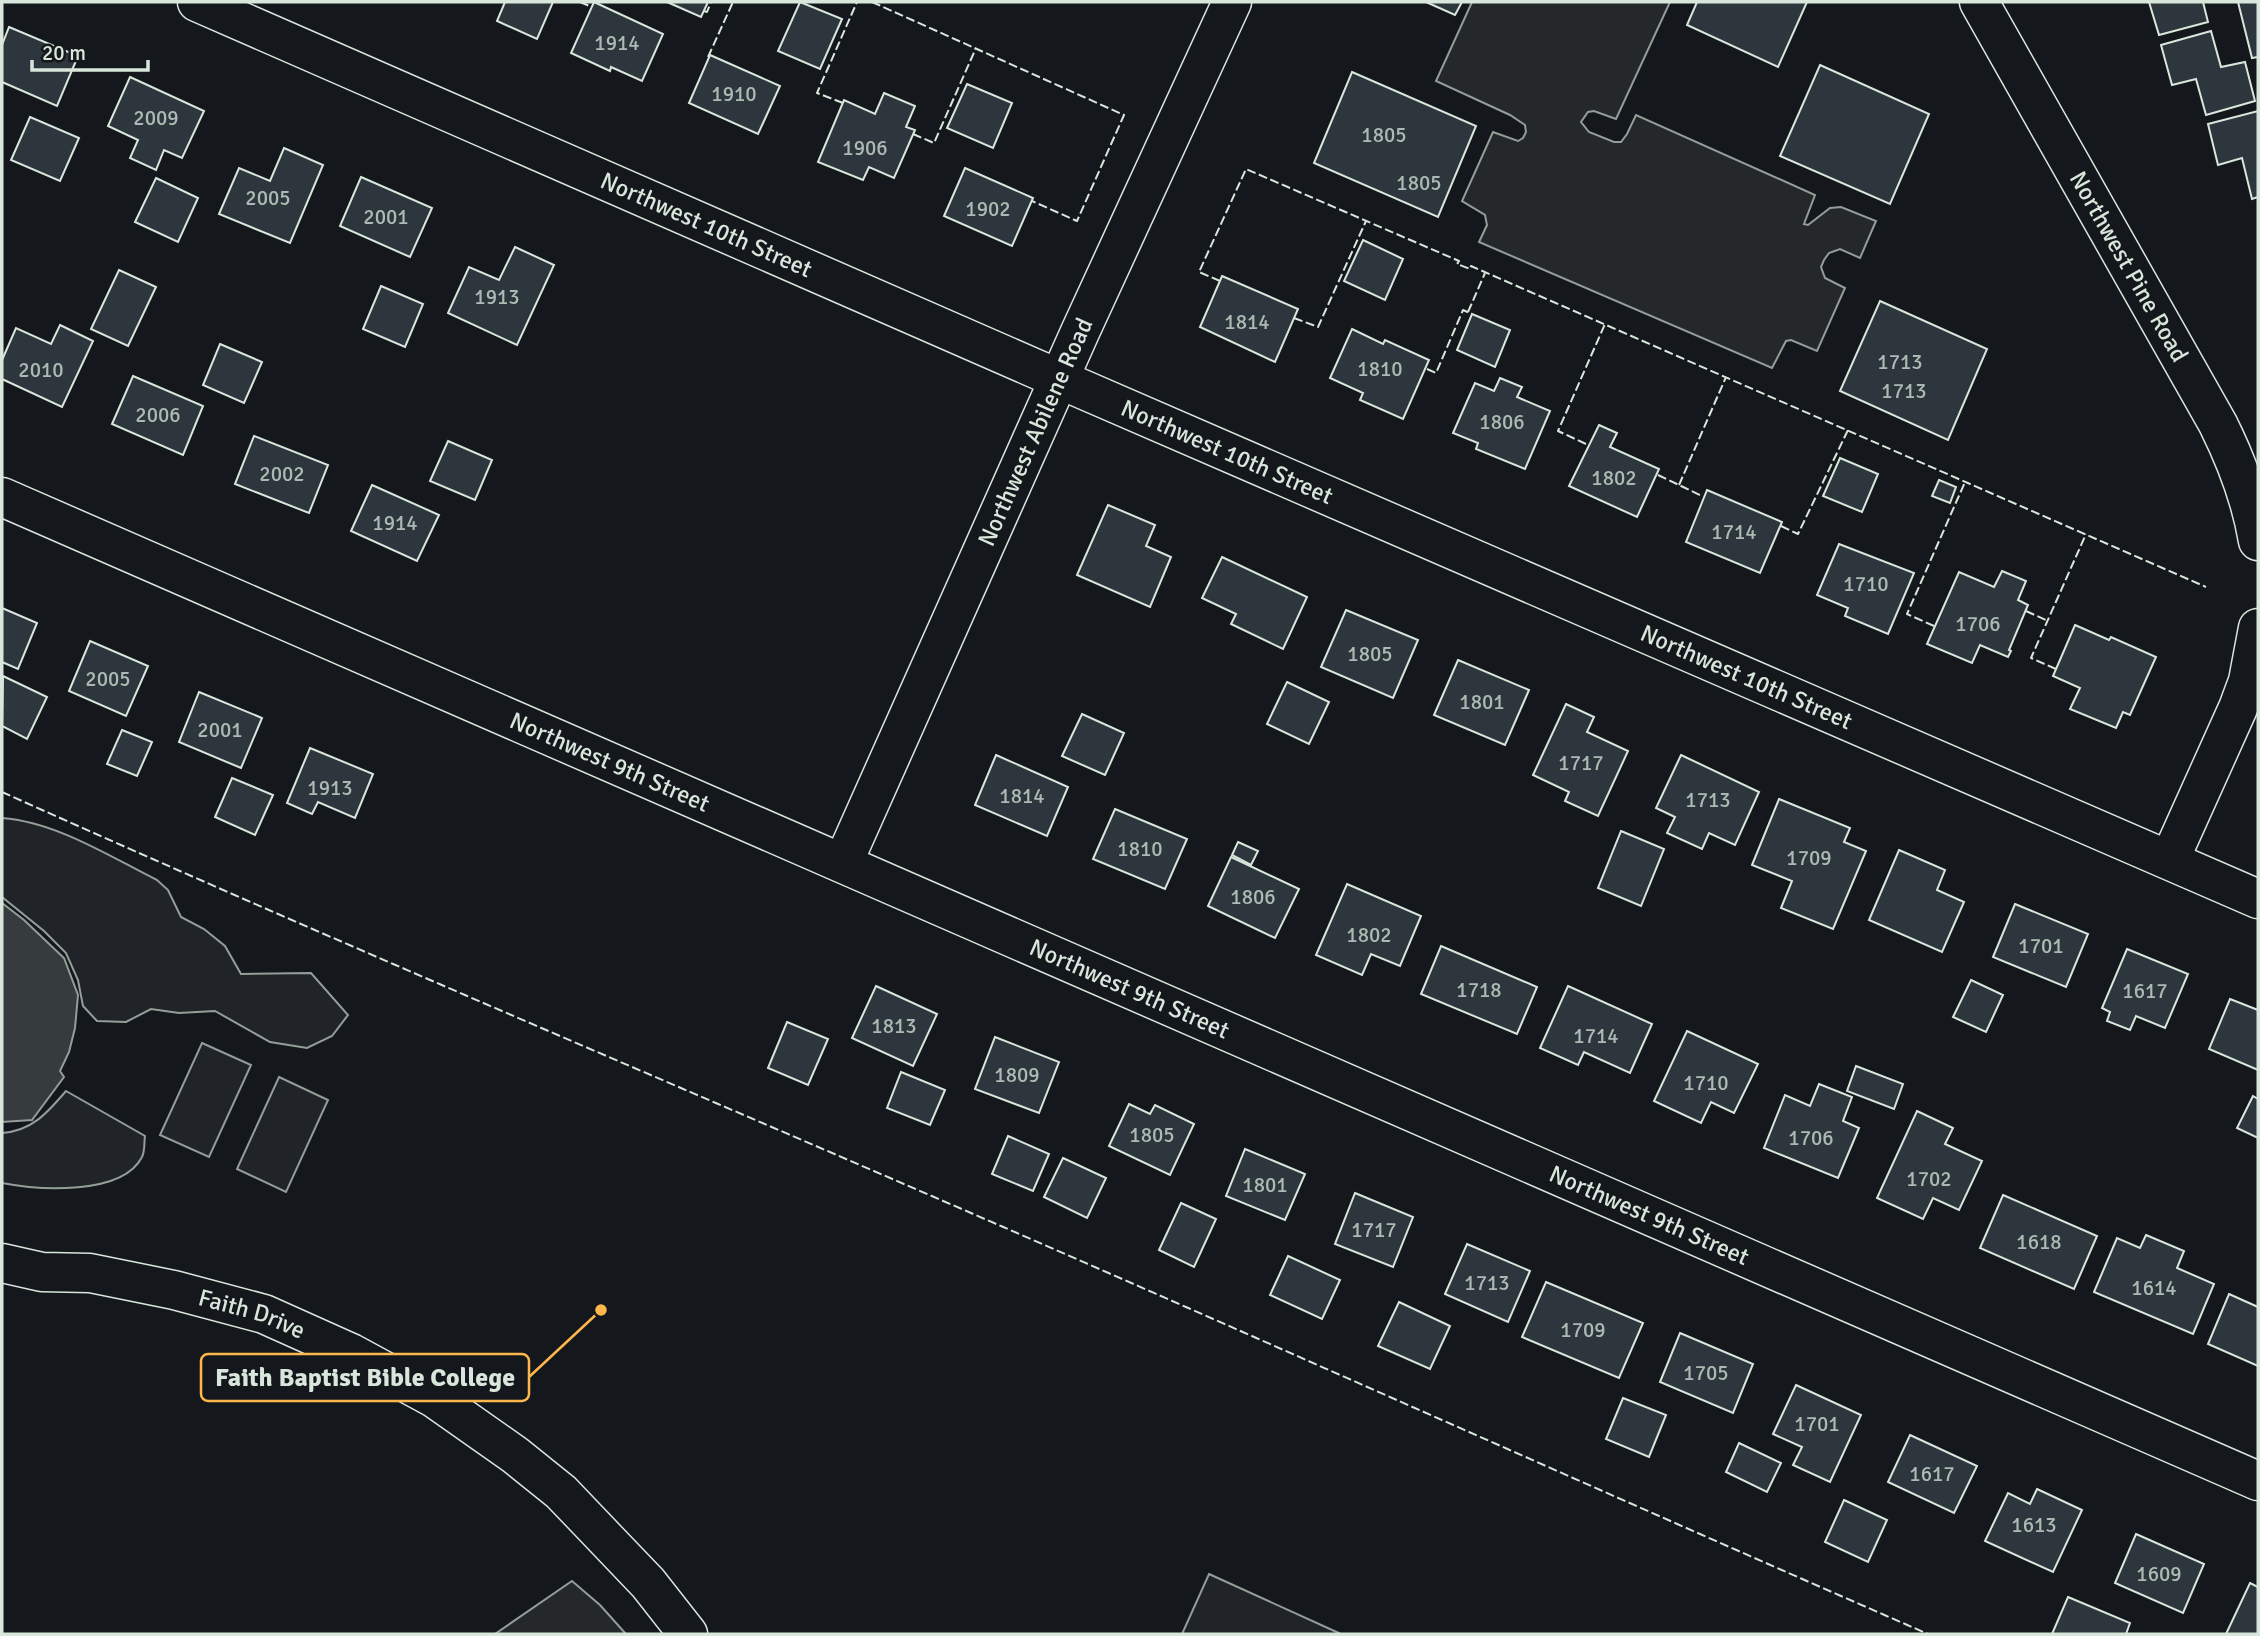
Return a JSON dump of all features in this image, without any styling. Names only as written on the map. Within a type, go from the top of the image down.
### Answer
[{"type":"street","name":"Northwest 10th Street","points":[[197,2],[2258,899]]},
{"type":"street","name":"Northwest Abilene Road","points":[[843,863],[1059,379],[1232,2]]},
{"type":"street","name":"Northwest Pine Road","points":[[1979,2],[2218,424],[2236,460],[2250,499],[2258,541]]},
{"type":"street","name":"Northwest 9th Street","points":[[2,497],[2258,1481]]},
{"type":"street","points":[[2170,859],[2238,709],[2253,662],[2258,628]]},
{"type":"street","name":"Faith Drive","points":[[2,1264],[42,1272],[90,1273],[174,1290],[264,1314],[351,1353],[434,1398],[561,1492],[648,1583],[688,1634]]},
{"type":"shaded area","points":[[1472,2],[1670,2],[1616,119],[1594,111],[1588,112],[1581,122],[1589,132],[1621,142],[1636,115],[1815,195],[1804,224],[1808,225],[1830,208],[1841,207],[1876,221],[1860,258],[1840,249],[1829,253],[1824,260],[1821,267],[1825,278],[1845,288],[1817,351],[1791,340],[1786,341],[1772,368],[1479,242],[1487,225],[1485,215],[1462,201],[1493,132],[1518,141],[1526,132],[1525,125],[1510,115],[1436,81]]},
{"type":"shaded area","points":[[2,818],[62,833],[157,880],[168,890],[181,917],[204,929],[225,946],[241,974],[311,973],[348,1015],[332,1036],[307,1048],[270,1042],[215,1011],[179,1013],[151,1009],[126,1022],[97,1021],[83,1006],[78,980],[66,953],[2,897]]},
{"type":"shaded area","points":[[2,903],[64,958],[78,995],[75,1028],[69,1052],[60,1071],[64,1077],[32,1120],[2,1122]]},
{"type":"shaded area","points":[[202,1043],[251,1065],[209,1157],[160,1135]]},
{"type":"shaded area","points":[[279,1077],[328,1100],[286,1192],[237,1169]]},
{"type":"shaded area","points":[[66,1091],[145,1136],[142,1157],[132,1170],[98,1184],[57,1188],[2,1183],[2,1133],[22,1129],[38,1120]]},
{"type":"shaded area","points":[[1209,1574],[1341,1634],[1182,1634]]},
{"type":"shaded area","points":[[572,1581],[600,1605],[626,1634],[495,1634]]},
{"type":"building","points":[[505,2],[553,2],[537,39],[497,21]]},
{"type":"building","points":[[594,2],[663,34],[642,81],[611,67],[610,71],[571,53]]},
{"type":"building","points":[[667,2],[708,2],[701,17]]},
{"type":"building","points":[[800,2],[842,19],[820,69],[778,51]]},
{"type":"building","points":[[1426,2],[1462,2],[1455,15]]},
{"type":"building","points":[[1697,2],[1807,2],[1778,67],[1687,25]]},
{"type":"building","points":[[2149,2],[2203,2],[2208,22],[2159,35]]},
{"type":"building","points":[[2238,2],[2258,2],[2258,57],[2252,58]]},
{"type":"building","points":[[9,27],[78,56],[57,106],[2,82],[2,45]]},
{"type":"building","points":[[2211,31],[2221,67],[2245,62],[2255,101],[2206,115],[2196,79],[2172,85],[2161,45]]},
{"type":"building","points":[[710,55],[780,86],[758,134],[689,103]]},
{"type":"building","points":[[1820,65],[1929,114],[1890,204],[1780,156]]},
{"type":"building","points":[[1352,72],[1476,126],[1438,217],[1314,163]]},
{"type":"building","points":[[130,77],[204,111],[182,158],[164,150],[156,170],[130,158],[138,140],[108,126]]},
{"type":"building","points":[[967,84],[1012,103],[993,148],[947,128]]},
{"type":"building","points":[[884,93],[915,106],[906,127],[915,130],[894,178],[869,167],[863,180],[818,162],[844,100],[875,114]]},
{"type":"building","points":[[2258,111],[2258,197],[2252,199],[2242,158],[2218,165],[2208,124]]},
{"type":"building","points":[[30,117],[79,138],[60,181],[11,160]]},
{"type":"building","points":[[284,148],[323,165],[290,243],[219,214],[239,168],[270,181]]},
{"type":"building","points":[[965,168],[1033,198],[1012,246],[944,216]]},
{"type":"building","points":[[361,177],[432,208],[410,257],[340,226]]},
{"type":"building","points":[[156,178],[198,198],[178,242],[135,222]]},
{"type":"building","points":[[1363,240],[1403,259],[1385,300],[1344,281]]},
{"type":"building","points":[[515,247],[554,265],[517,345],[448,313],[469,267],[499,280]]},
{"type":"building","points":[[119,270],[156,287],[128,346],[91,329]]},
{"type":"building","points":[[1222,276],[1298,309],[1275,362],[1200,327]]},
{"type":"building","points":[[381,286],[423,304],[405,347],[363,329]]},
{"type":"building","points":[[1880,301],[1987,349],[1948,440],[1840,391]]},
{"type":"building","points":[[1472,314],[1510,330],[1495,367],[1457,350]]},
{"type":"building","points":[[60,325],[93,341],[62,407],[2,379],[2,360],[16,328],[51,344]]},
{"type":"building","points":[[1352,329],[1383,344],[1385,340],[1429,360],[1403,419],[1360,400],[1363,393],[1330,378]]},
{"type":"building","points":[[220,344],[262,362],[244,403],[203,385]]},
{"type":"building","points":[[133,376],[203,406],[183,455],[112,424]]},
{"type":"building","points":[[1500,378],[1522,387],[1517,397],[1550,411],[1525,469],[1476,449],[1478,443],[1453,433],[1475,383],[1494,391]]},
{"type":"building","points":[[1599,425],[1617,433],[1610,447],[1659,469],[1637,517],[1569,486]]},
{"type":"building","points":[[254,436],[328,465],[309,513],[235,484]]},
{"type":"building","points":[[448,441],[492,460],[475,500],[430,481]]},
{"type":"building","points":[[1840,458],[1878,474],[1862,512],[1823,496]]},
{"type":"building","points":[[1939,480],[1956,487],[1950,503],[1932,496]]},
{"type":"building","points":[[372,485],[439,515],[417,561],[351,531]]},
{"type":"building","points":[[1707,490],[1782,522],[1760,573],[1686,542]]},
{"type":"building","points":[[1108,505],[1155,525],[1146,546],[1171,557],[1150,607],[1077,575]]},
{"type":"building","points":[[1839,544],[1914,573],[1888,634],[1845,616],[1848,608],[1817,595]]},
{"type":"building","points":[[1222,557],[1307,597],[1283,649],[1231,624],[1236,614],[1202,598]]},
{"type":"building","points":[[2002,571],[2026,581],[2018,600],[2028,605],[2008,657],[1980,645],[1972,663],[1927,644],[1959,572],[1994,587]]},
{"type":"building","points":[[2,608],[37,623],[18,669],[2,662]]},
{"type":"building","points":[[1346,610],[1418,640],[1393,698],[1321,667]]},
{"type":"building","points":[[2075,625],[2156,657],[2130,715],[2123,712],[2116,728],[2070,709],[2080,688],[2053,676]]},
{"type":"building","points":[[90,641],[148,666],[126,716],[69,691]]},
{"type":"building","points":[[1458,660],[1529,690],[1505,745],[1434,715]]},
{"type":"building","points":[[3,676],[47,697],[27,739],[2,726]]},
{"type":"building","points":[[1287,682],[1329,702],[1309,744],[1267,724]]},
{"type":"building","points":[[199,692],[262,718],[241,768],[179,742]]},
{"type":"building","points":[[1566,704],[1594,717],[1587,732],[1628,751],[1598,816],[1565,801],[1569,792],[1533,775]]},
{"type":"building","points":[[1082,714],[1124,733],[1105,775],[1062,756]]},
{"type":"building","points":[[122,730],[152,742],[137,776],[107,764]]},
{"type":"building","points":[[310,748],[373,774],[355,818],[318,802],[312,814],[287,803]]},
{"type":"building","points":[[996,755],[1068,787],[1047,836],[975,805]]},
{"type":"building","points":[[1681,755],[1759,792],[1735,845],[1709,833],[1702,849],[1667,833],[1675,817],[1656,808]]},
{"type":"building","points":[[232,778],[273,795],[255,835],[215,817]]},
{"type":"building","points":[[1779,799],[1850,828],[1844,842],[1866,851],[1833,929],[1781,908],[1792,881],[1752,865]]},
{"type":"building","points":[[1115,809],[1187,839],[1165,889],[1093,859]]},
{"type":"building","points":[[1621,831],[1664,849],[1641,906],[1598,888]]},
{"type":"building","points":[[1238,842],[1258,851],[1251,865],[1232,855]]},
{"type":"building","points":[[1899,850],[1945,870],[1937,890],[1964,902],[1942,952],[1869,920]]},
{"type":"building","points":[[1231,857],[1299,889],[1275,938],[1208,906]]},
{"type":"building","points":[[1347,884],[1421,916],[1400,966],[1371,954],[1362,975],[1316,955]]},
{"type":"building","points":[[2015,904],[2088,934],[2066,987],[1993,957]]},
{"type":"building","points":[[1441,946],[1537,987],[1517,1034],[1421,994]]},
{"type":"building","points":[[2127,949],[2188,974],[2165,1028],[2136,1016],[2130,1030],[2107,1021],[2110,1012],[2102,1008]]},
{"type":"building","points":[[1971,980],[2003,995],[1986,1032],[1953,1017]]},
{"type":"building","points":[[876,986],[937,1014],[913,1066],[852,1038]]},
{"type":"building","points":[[1568,986],[1652,1024],[1630,1073],[1584,1052],[1578,1065],[1540,1048]]},
{"type":"building","points":[[2230,999],[2258,1010],[2258,1070],[2209,1049]]},
{"type":"building","points":[[787,1022],[828,1039],[808,1085],[768,1068]]},
{"type":"building","points":[[1687,1031],[1758,1064],[1734,1113],[1711,1102],[1701,1123],[1654,1101]]},
{"type":"building","points":[[995,1037],[1059,1062],[1039,1113],[975,1089]]},
{"type":"building","points":[[1856,1066],[1903,1084],[1894,1109],[1847,1091]]},
{"type":"building","points":[[901,1072],[945,1090],[930,1125],[887,1108]]},
{"type":"building","points":[[1819,1084],[1852,1097],[1843,1121],[1859,1128],[1838,1178],[1764,1148],[1785,1095],[1810,1106]]},
{"type":"building","points":[[2253,1096],[2258,1099],[2258,1138],[2237,1128]]},
{"type":"building","points":[[1129,1104],[1150,1114],[1155,1105],[1194,1124],[1170,1175],[1109,1146]]},
{"type":"building","points":[[1917,1111],[1953,1128],[1945,1144],[1982,1161],[1959,1210],[1933,1198],[1923,1219],[1877,1198]]},
{"type":"building","points":[[1008,1136],[1049,1154],[1033,1191],[992,1174]]},
{"type":"building","points":[[1245,1149],[1305,1174],[1285,1220],[1226,1196]]},
{"type":"building","points":[[1063,1158],[1106,1178],[1087,1218],[1044,1197]]},
{"type":"building","points":[[1355,1193],[1413,1217],[1393,1267],[1335,1244]]},
{"type":"building","points":[[2003,1195],[2097,1236],[2074,1289],[1980,1248]]},
{"type":"building","points":[[1181,1203],[1216,1219],[1194,1267],[1159,1250]]},
{"type":"building","points":[[2146,1235],[2184,1251],[2177,1268],[2214,1284],[2193,1334],[2094,1292],[2117,1238],[2140,1248]]},
{"type":"building","points":[[1467,1244],[1530,1271],[1508,1322],[1445,1294]]},
{"type":"building","points":[[1288,1256],[1340,1280],[1322,1319],[1270,1295]]},
{"type":"building","points":[[1546,1282],[1643,1323],[1619,1378],[1522,1337]]},
{"type":"building","points":[[2229,1294],[2258,1307],[2258,1366],[2208,1344]]},
{"type":"building","points":[[1399,1302],[1450,1326],[1430,1369],[1378,1346]]},
{"type":"building","points":[[1680,1333],[1753,1364],[1733,1413],[1660,1382]]},
{"type":"building","points":[[1796,1385],[1861,1415],[1830,1482],[1793,1465],[1802,1447],[1773,1434]]},
{"type":"building","points":[[1623,1398],[1666,1415],[1649,1457],[1606,1439]]},
{"type":"building","points":[[1910,1435],[1977,1466],[1954,1513],[1888,1482]]},
{"type":"building","points":[[1739,1443],[1781,1463],[1767,1492],[1726,1472]]},
{"type":"building","points":[[2037,1489],[2082,1510],[2053,1572],[1985,1541],[2008,1493],[2030,1504]]},
{"type":"building","points":[[1844,1500],[1887,1520],[1868,1562],[1825,1542]]},
{"type":"building","points":[[2136,1534],[2204,1564],[2183,1613],[2115,1583]]},
{"type":"building","points":[[2250,1583],[2258,1587],[2258,1634],[2226,1634]]},
{"type":"building","points":[[2068,1597],[2130,1623],[2126,1634],[2052,1634]]},
{"type":"fence","points":[[580,2],[592,7]]},
{"type":"fence","points":[[704,11],[707,12],[711,2]]},
{"type":"fence","points":[[708,57],[733,2]]},
{"type":"fence","points":[[843,103],[817,93],[857,2]]},
{"type":"fence","points":[[872,2],[1124,115],[1077,221],[1032,201]]},
{"type":"fence","points":[[913,134],[934,143],[976,48]]},
{"type":"fence","points":[[1220,281],[1199,272],[1246,169],[1459,261],[1457,264],[1470,269],[1471,266],[2206,587]]},
{"type":"fence","points":[[1294,318],[1318,327],[1366,221]]},
{"type":"fence","points":[[1468,312],[1485,273]]},
{"type":"fence","points":[[1427,369],[1436,373],[1463,310],[1472,314]]},
{"type":"fence","points":[[1586,444],[1558,431],[1605,324]]},
{"type":"fence","points":[[1679,485],[1726,377]]},
{"type":"fence","points":[[1781,526],[1798,534],[1848,430]]},
{"type":"fence","points":[[1658,475],[1702,496]]},
{"type":"fence","points":[[1934,626],[1907,614],[1965,482]]},
{"type":"fence","points":[[2056,669],[2031,658],[2086,534]]},
{"type":"fence","points":[[2026,611],[2048,621]]},
{"type":"fence","points":[[2,792],[364,952],[1091,1265],[1928,1634]]},
{"type":"place","name":"Faith Baptist Bible College","points":[[601,1310]]}]
